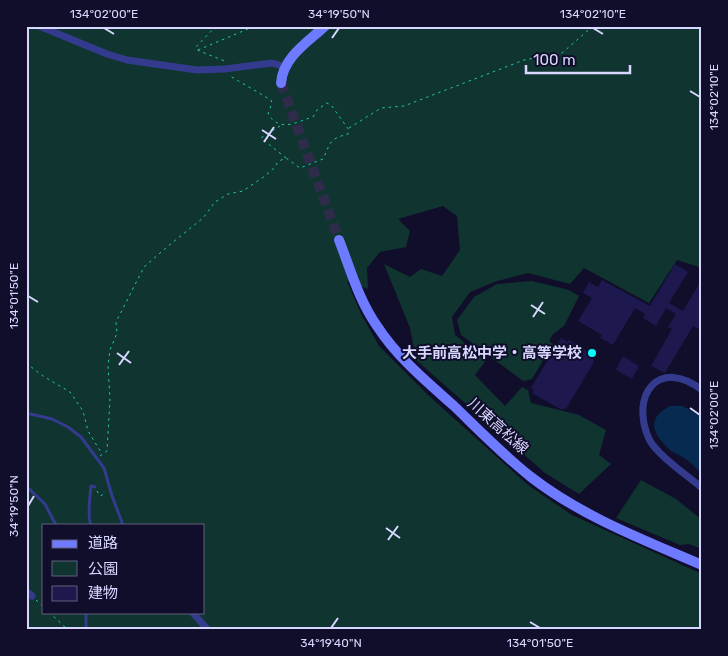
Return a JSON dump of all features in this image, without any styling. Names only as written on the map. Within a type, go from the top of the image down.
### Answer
[{"type":"main road","points":[[281,83],[284,67],[325,26]]},
{"type":"main road","name":"川東高松線","points":[[338,240],[364,303],[376,325],[392,347],[410,367],[531,477],[581,509],[624,531],[702,565]]},
{"type":"street","points":[[39,26],[99,51],[127,60],[197,70],[225,70],[272,63],[284,67]]},
{"type":"street","points":[[702,390],[686,380],[675,377],[665,378],[656,382],[647,391],[641,407],[649,439],[657,450],[702,488]]},
{"type":"street","points":[[194,614],[208,630]]},
{"type":"lane","points":[[26,414],[52,419],[68,427],[81,437],[104,468],[123,524]]},
{"type":"lane","points":[[26,486],[45,504],[55,524]]},
{"type":"lane","points":[[91,524],[89,522],[89,504],[91,486],[95,487]]},
{"type":"lane","points":[[86,614],[86,630]]},
{"type":"path","points":[[197,50],[196,47],[216,26]]},
{"type":"path","points":[[197,50],[255,26]]},
{"type":"path","points":[[348,128],[361,122],[381,108],[404,106],[524,60],[562,53],[593,26]]},
{"type":"path","points":[[197,50],[231,63],[234,68]]},
{"type":"path","points":[[225,70],[235,79],[271,100],[272,103],[268,114],[273,122],[280,125],[282,126],[313,117],[317,110],[327,103],[331,105],[348,128],[348,134],[329,143],[322,159],[300,168],[262,138],[280,125]]},
{"type":"path","points":[[98,458],[107,450],[110,399],[108,366],[110,350],[117,333],[116,322],[144,267],[203,218],[215,202],[228,194],[242,191],[265,176],[279,161],[286,158]]},
{"type":"path","points":[[26,363],[70,392],[83,410],[88,431],[102,454]]},
{"type":"path","points":[[95,487],[100,496],[102,495]]},
{"type":"path","points":[[29,593],[42,605]]},
{"type":"path","points":[[51,614],[68,630]]},
{"type":"green space","points":[[26,26],[702,26],[702,268],[677,260],[649,303],[584,268],[570,284],[528,273],[497,281],[470,292],[452,317],[455,335],[486,360],[475,375],[505,406],[522,387],[528,390],[531,403],[579,415],[606,430],[599,455],[611,464],[579,494],[545,473],[416,360],[410,328],[384,264],[410,277],[421,269],[442,276],[460,250],[457,216],[443,206],[398,219],[410,231],[406,247],[380,252],[367,268],[368,289],[347,281],[361,314],[379,346],[428,395],[528,485],[572,515],[702,574],[702,630],[26,630]]},
{"type":"green space","points":[[532,281],[569,290],[579,296],[564,326],[553,334],[549,341],[553,344],[532,379],[523,381],[461,335],[457,320],[474,297],[497,284]]},
{"type":"green space","points":[[641,480],[676,499],[702,520],[702,549],[689,544],[680,545],[616,518]]},
{"type":"water","points":[[670,406],[683,406],[702,417],[702,474],[687,460],[670,450],[656,432],[654,427],[657,416]]},
{"type":"building","points":[[675,264],[688,272],[669,303],[683,311],[702,279],[702,331],[693,326],[665,373],[651,366],[672,329],[668,327],[676,314],[666,308],[656,326],[643,318],[645,314],[635,308],[613,345],[600,338],[602,335],[578,321],[592,298],[583,293],[589,282],[598,287],[602,280],[650,306]]},
{"type":"building","points":[[561,338],[568,342],[569,340],[595,356],[594,362],[566,409],[562,410],[532,393],[534,390],[531,388]]},
{"type":"building","points":[[623,356],[639,366],[632,379],[616,370]]},
{"type":"tunnel","points":[[281,83],[339,240]]},
{"type":"place","name":"大手前高松中学・高等学校","points":[[592,353]]}]
